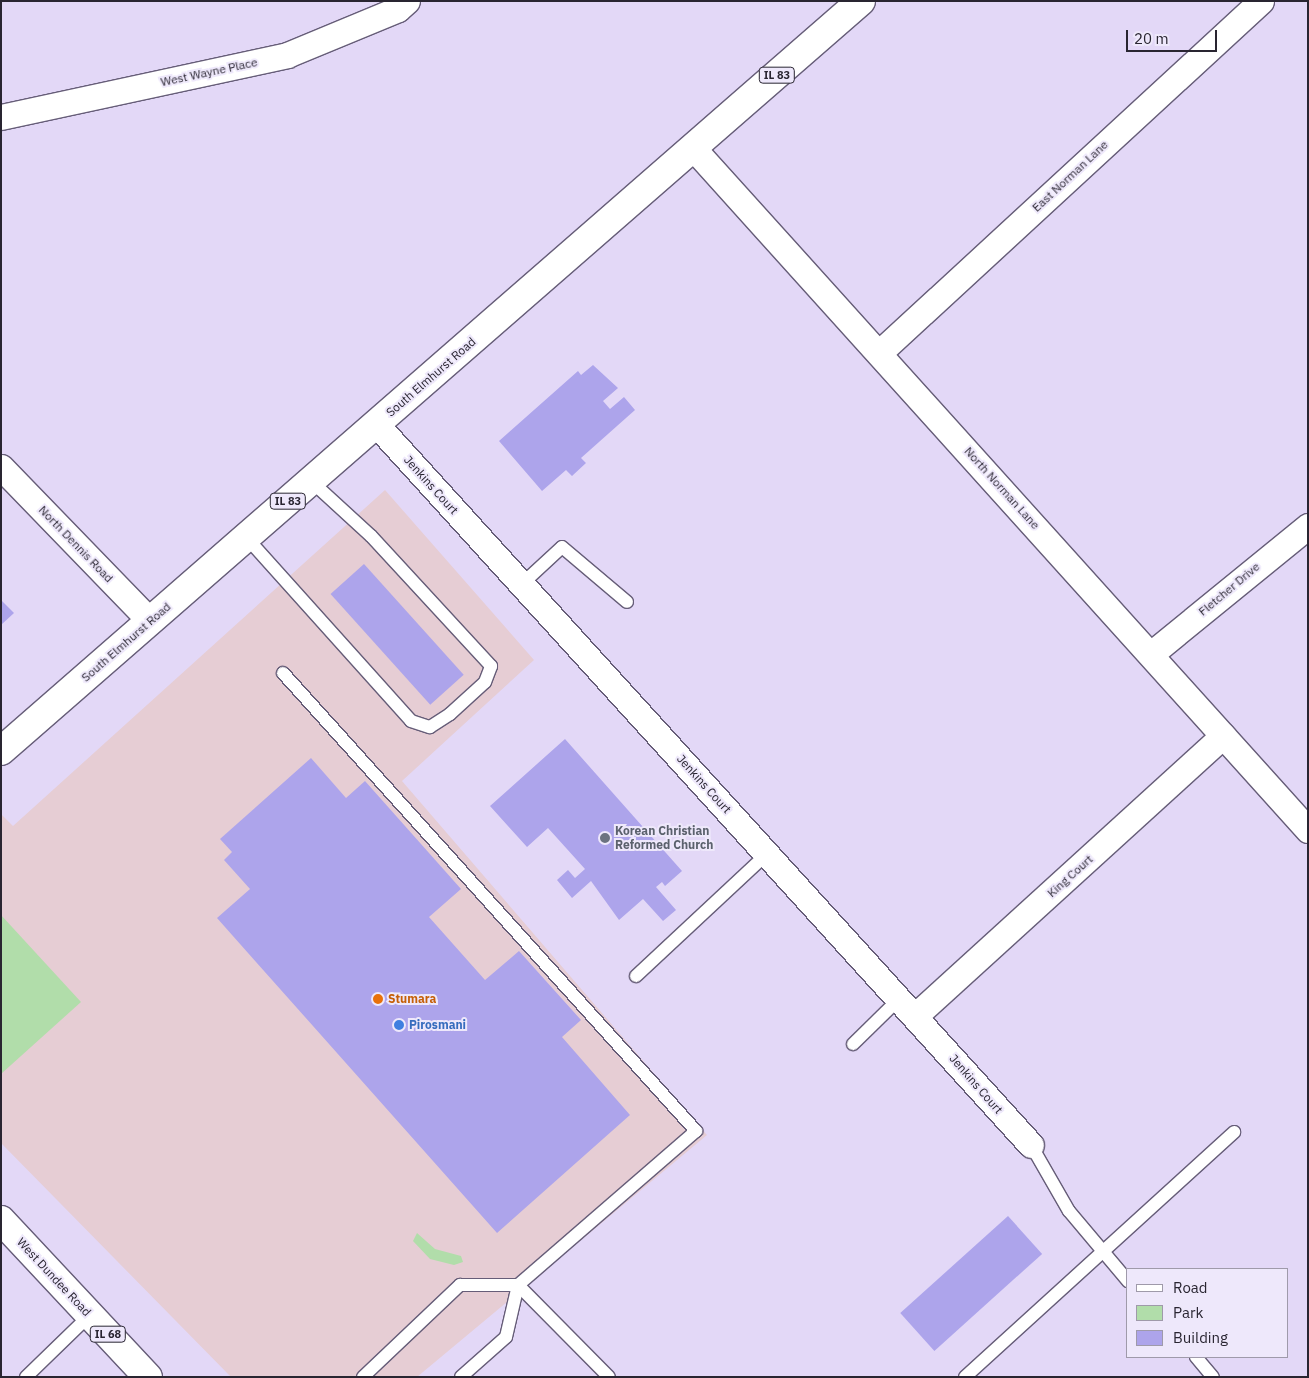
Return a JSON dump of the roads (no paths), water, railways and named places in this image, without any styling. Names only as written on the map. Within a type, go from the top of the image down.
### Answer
[{"type":"main road","name":"South Elmhurst Road","points":[[1,751],[694,149],[861,1]]},
{"type":"main road","name":"West Dundee Road","points":[[1,1220],[148,1377]]},
{"type":"street","name":"West Wayne Place","points":[[1,117],[288,55],[407,1]]},
{"type":"street","name":"East Norman Lane","points":[[880,352],[1261,1]]},
{"type":"street","name":"North Norman Lane","points":[[694,149],[880,352],[1308,830]]},
{"type":"street","name":"Jenkins Court","points":[[376,424],[908,1007],[1031,1145]]},
{"type":"street","name":"North Dennis Road","points":[[1,467],[150,621]]},
{"type":"street","name":"Fletcher Drive","points":[[1151,654],[1308,526]]},
{"type":"street","name":"King Court","points":[[908,1007],[1223,736]]},
{"type":"lane","points":[[246,537],[412,720],[430,727],[450,714],[485,682],[491,666],[378,543],[311,481]]},
{"type":"lane","points":[[522,584],[562,547],[627,602]]},
{"type":"lane","points":[[283,673],[696,1132],[518,1285],[506,1336],[461,1377]]},
{"type":"lane","points":[[636,976],[768,853]]},
{"type":"lane","points":[[853,1044],[908,1007]]},
{"type":"lane","points":[[965,1377],[1103,1254],[1234,1132]]},
{"type":"lane","points":[[1031,1145],[1069,1211],[1103,1254],[1126,1279]]},
{"type":"lane","points":[[362,1377],[460,1285],[518,1285],[609,1377]]},
{"type":"lane","points":[[26,1377],[90,1315]]},
{"type":"lane","points":[[1197,1358],[1214,1377]]},
{"type":"place","name":"Korean Christian Reformed Church","points":[[605,838]]},
{"type":"place","name":"Stumara","points":[[378,999]]},
{"type":"place","name":"Pirosmani","points":[[399,1025]]}]
